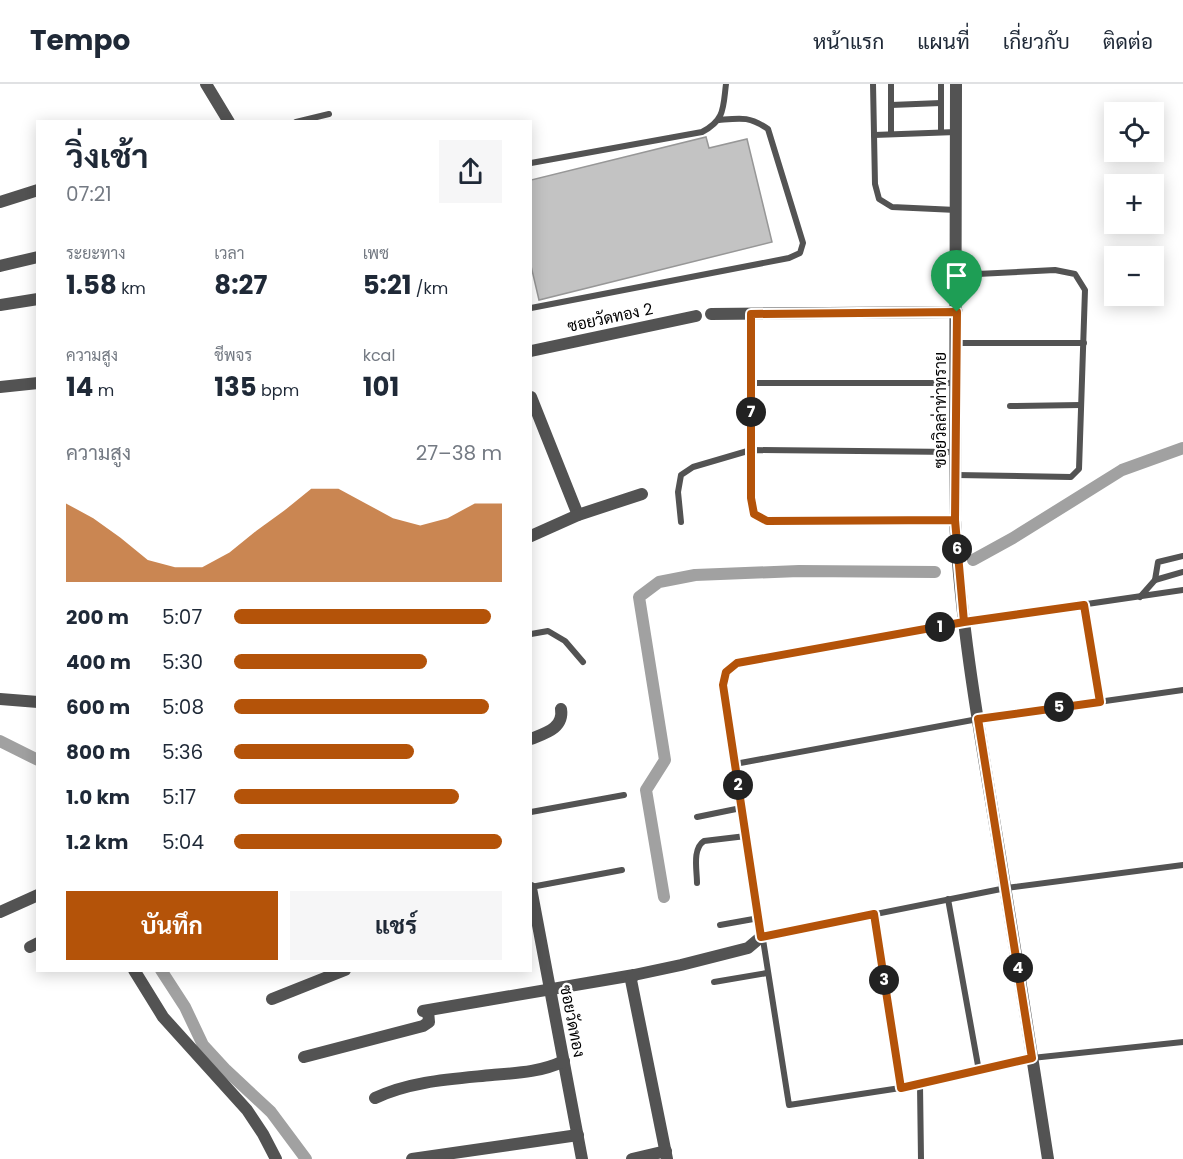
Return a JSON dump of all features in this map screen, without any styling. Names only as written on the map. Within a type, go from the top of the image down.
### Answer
[{"type":"street","points":[[206,84],[228,120]]},
{"type":"street","name":"ซอยวิลล่าท่าทราย","points":[[956,84],[957,452],[955,520],[964,622],[978,719],[1048,1159]]},
{"type":"street","points":[[0,202],[36,191]]},
{"type":"street","points":[[0,266],[36,257]]},
{"type":"street","points":[[0,305],[36,299]]},
{"type":"street","points":[[711,314],[957,312]]},
{"type":"street","name":"ซอยวัดทอง 2","points":[[532,351],[696,316]]},
{"type":"street","points":[[0,387],[36,382]]},
{"type":"street","points":[[532,400],[578,515]]},
{"type":"street","points":[[532,536],[578,515],[642,494]]},
{"type":"street","points":[[0,699],[36,702]]},
{"type":"street","points":[[532,739],[551,731],[559,724],[562,716],[561,709]]},
{"type":"street","points":[[0,912],[36,896]]},
{"type":"street","name":"ซอยวัดทอง","points":[[532,898],[535,929],[550,989],[582,1159]]},
{"type":"street","points":[[304,1057],[423,1026],[429,1022],[425,1011],[681,965],[748,948],[761,937]]},
{"type":"street","points":[[135,972],[173,1030],[247,1110],[276,1159]]},
{"type":"street","points":[[272,999],[340,972]]},
{"type":"street","points":[[632,1159],[667,1155],[631,980],[634,975]]},
{"type":"street","points":[[375,1098],[390,1091],[435,1081],[528,1072],[546,1069],[564,1061]]},
{"type":"street","points":[[412,1158],[578,1136]]},
{"type":"lane","points":[[719,120],[723,109],[726,84]]},
{"type":"lane","points":[[873,84],[875,184],[879,199],[892,207],[956,210]]},
{"type":"lane","points":[[891,84],[891,134]]},
{"type":"lane","points":[[941,84],[941,132]]},
{"type":"lane","points":[[891,105],[941,104]]},
{"type":"lane","points":[[304,120],[329,114]]},
{"type":"lane","points":[[532,163],[702,132],[719,120],[746,118],[768,129],[803,243],[800,253],[789,258],[532,308]]},
{"type":"lane","points":[[874,135],[956,132]]},
{"type":"lane","points":[[956,476],[1071,477],[1079,469],[1085,290],[1075,274],[1055,270],[957,275]]},
{"type":"lane","points":[[751,314],[751,498],[754,514],[767,521],[955,520]]},
{"type":"lane","points":[[957,344],[1084,343]]},
{"type":"lane","points":[[751,383],[957,382]]},
{"type":"lane","points":[[1010,406],[1081,405]]},
{"type":"lane","points":[[681,522],[678,492],[681,475],[693,467],[751,450],[957,452]]},
{"type":"lane","points":[[1140,597],[1155,580],[1158,562],[1183,556]]},
{"type":"lane","points":[[1155,580],[1183,572]]},
{"type":"lane","points":[[1183,590],[964,622],[737,663],[726,672],[723,685],[789,1104],[920,1085],[1032,1058],[1183,1042]]},
{"type":"lane","points":[[1084,605],[1100,702]]},
{"type":"lane","points":[[532,634],[548,631],[565,641],[583,662]]},
{"type":"lane","points":[[735,764],[978,719],[1183,690]]},
{"type":"lane","points":[[532,812],[624,795]]},
{"type":"lane","points":[[697,817],[741,808]]},
{"type":"lane","points":[[698,883],[697,851],[699,845],[704,841],[746,836]]},
{"type":"lane","points":[[761,937],[1006,888],[1183,865]]},
{"type":"lane","points":[[532,887],[622,870]]},
{"type":"lane","points":[[948,899],[979,1071]]},
{"type":"lane","points":[[874,914],[901,1088]]},
{"type":"lane","points":[[720,925],[759,918]]},
{"type":"lane","points":[[714,982],[767,973]]},
{"type":"lane","points":[[920,1085],[921,1159]]},
{"type":"building","points":[[706,137],[709,148],[747,139],[772,242],[539,300],[532,270],[532,180]]},
{"type":"waterway","points":[[973,560],[1013,538],[1122,470],[1183,448]]},
{"type":"waterway","points":[[664,897],[646,790],[665,760],[639,597],[659,582],[695,575],[799,571],[935,572]]},
{"type":"waterway","points":[[0,741],[36,759]]},
{"type":"waterway","points":[[162,972],[185,1007],[203,1045],[271,1112],[306,1159]]},
{"type":"route","points":[[957,312],[751,314],[751,498],[754,514],[767,521],[955,520],[958,561],[964,622],[1084,605],[1100,702],[978,719],[1032,1058],[901,1088],[874,914],[761,937],[723,685],[726,672],[737,663],[964,622],[955,520],[957,312]]}]
